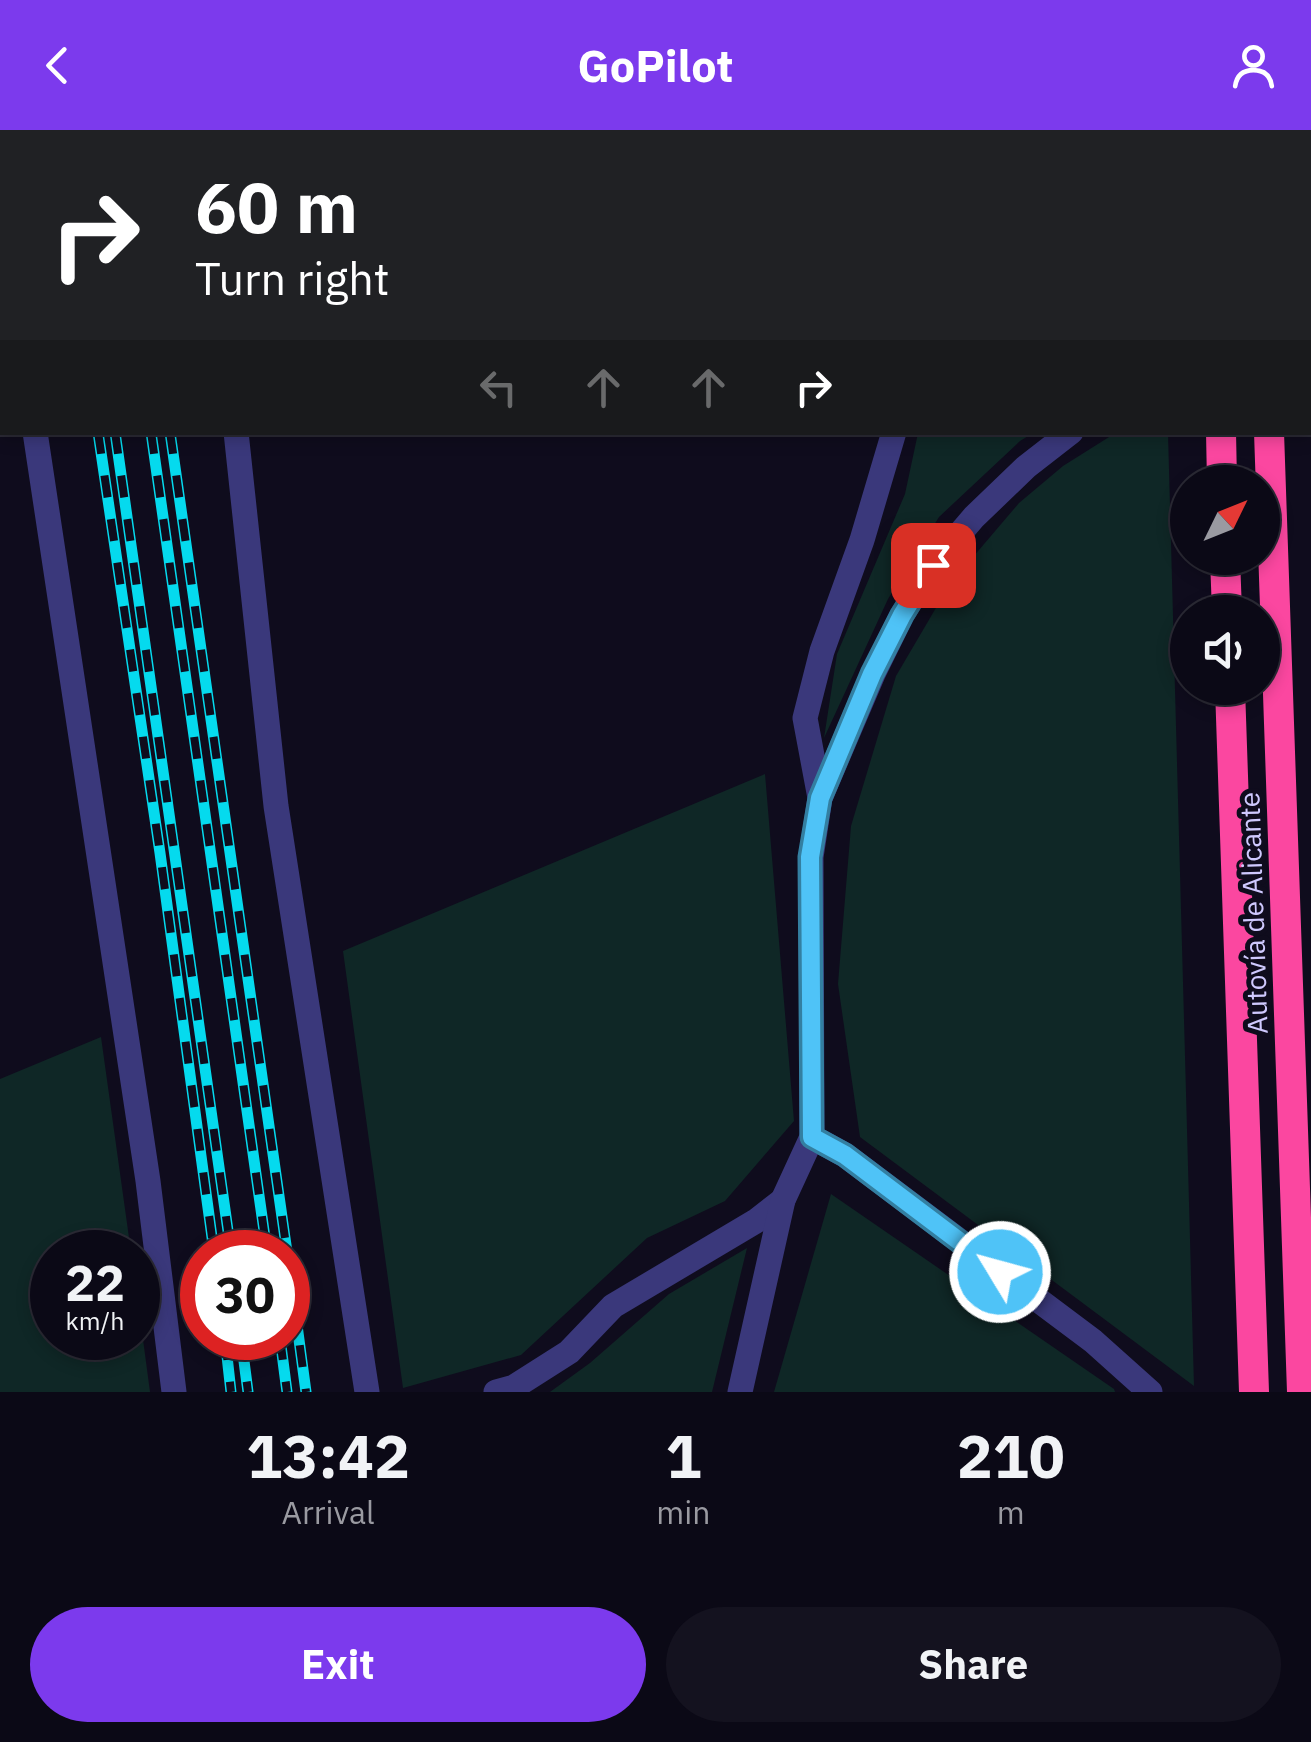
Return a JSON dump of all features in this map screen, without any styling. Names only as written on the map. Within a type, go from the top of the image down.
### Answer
[{"type":"highway","points":[[1221,435],[1222,465]]},
{"type":"highway","name":"Autovía de Alicante","points":[[1269,435],[1302,1392]]},
{"type":"highway","name":"Autovía de Alicante","points":[[1231,705],[1254,1392]]},
{"type":"street","points":[[35,435],[148,1181],[174,1392]]},
{"type":"street","points":[[236,435],[276,806],[367,1392]]},
{"type":"street","points":[[820,798],[805,718],[833,616],[862,540],[893,435]]},
{"type":"street","points":[[740,1392],[784,1200],[812,1137],[810,857],[820,798],[872,674],[933,565],[974,517],[1066,435]]},
{"type":"street","points":[[812,1137],[845,1155],[1093,1341],[1150,1392]]},
{"type":"street","points":[[496,1392],[514,1386],[569,1352],[613,1306],[756,1221],[784,1200]]},
{"type":"green space","points":[[918,435],[1030,435],[939,517],[888,599],[824,738],[837,654],[905,494]]},
{"type":"green space","points":[[1112,435],[1168,435],[1172,595],[1170,705],[1175,705],[1194,1386],[860,1137],[838,984],[851,826],[896,676],[950,584],[1019,503],[1063,466]]},
{"type":"green space","points":[[765,774],[794,1121],[725,1201],[647,1238],[521,1355],[403,1388],[343,951]]},
{"type":"green space","points":[[101,1037],[128,1230],[30,1230],[30,1360],[146,1360],[150,1392],[0,1392],[0,1079]]},
{"type":"green space","points":[[831,1194],[1114,1389],[1115,1392],[774,1392]]},
{"type":"green space","points":[[747,1248],[712,1392],[550,1392],[590,1363],[669,1294]]},
{"type":"railway","points":[[98,435],[211,1230]]},
{"type":"railway","points":[[115,435],[228,1230]]},
{"type":"railway","points":[[151,435],[264,1230]]},
{"type":"railway","points":[[170,435],[284,1230]]},
{"type":"railway","points":[[227,1360],[231,1392]]},
{"type":"railway","points":[[244,1360],[248,1392]]},
{"type":"railway","points":[[283,1360],[287,1392]]},
{"type":"railway","points":[[302,1360],[306,1392]]},
{"type":"route","points":[[933,565],[872,674],[820,798],[810,857],[812,1137],[845,1155],[1000,1272]]}]
